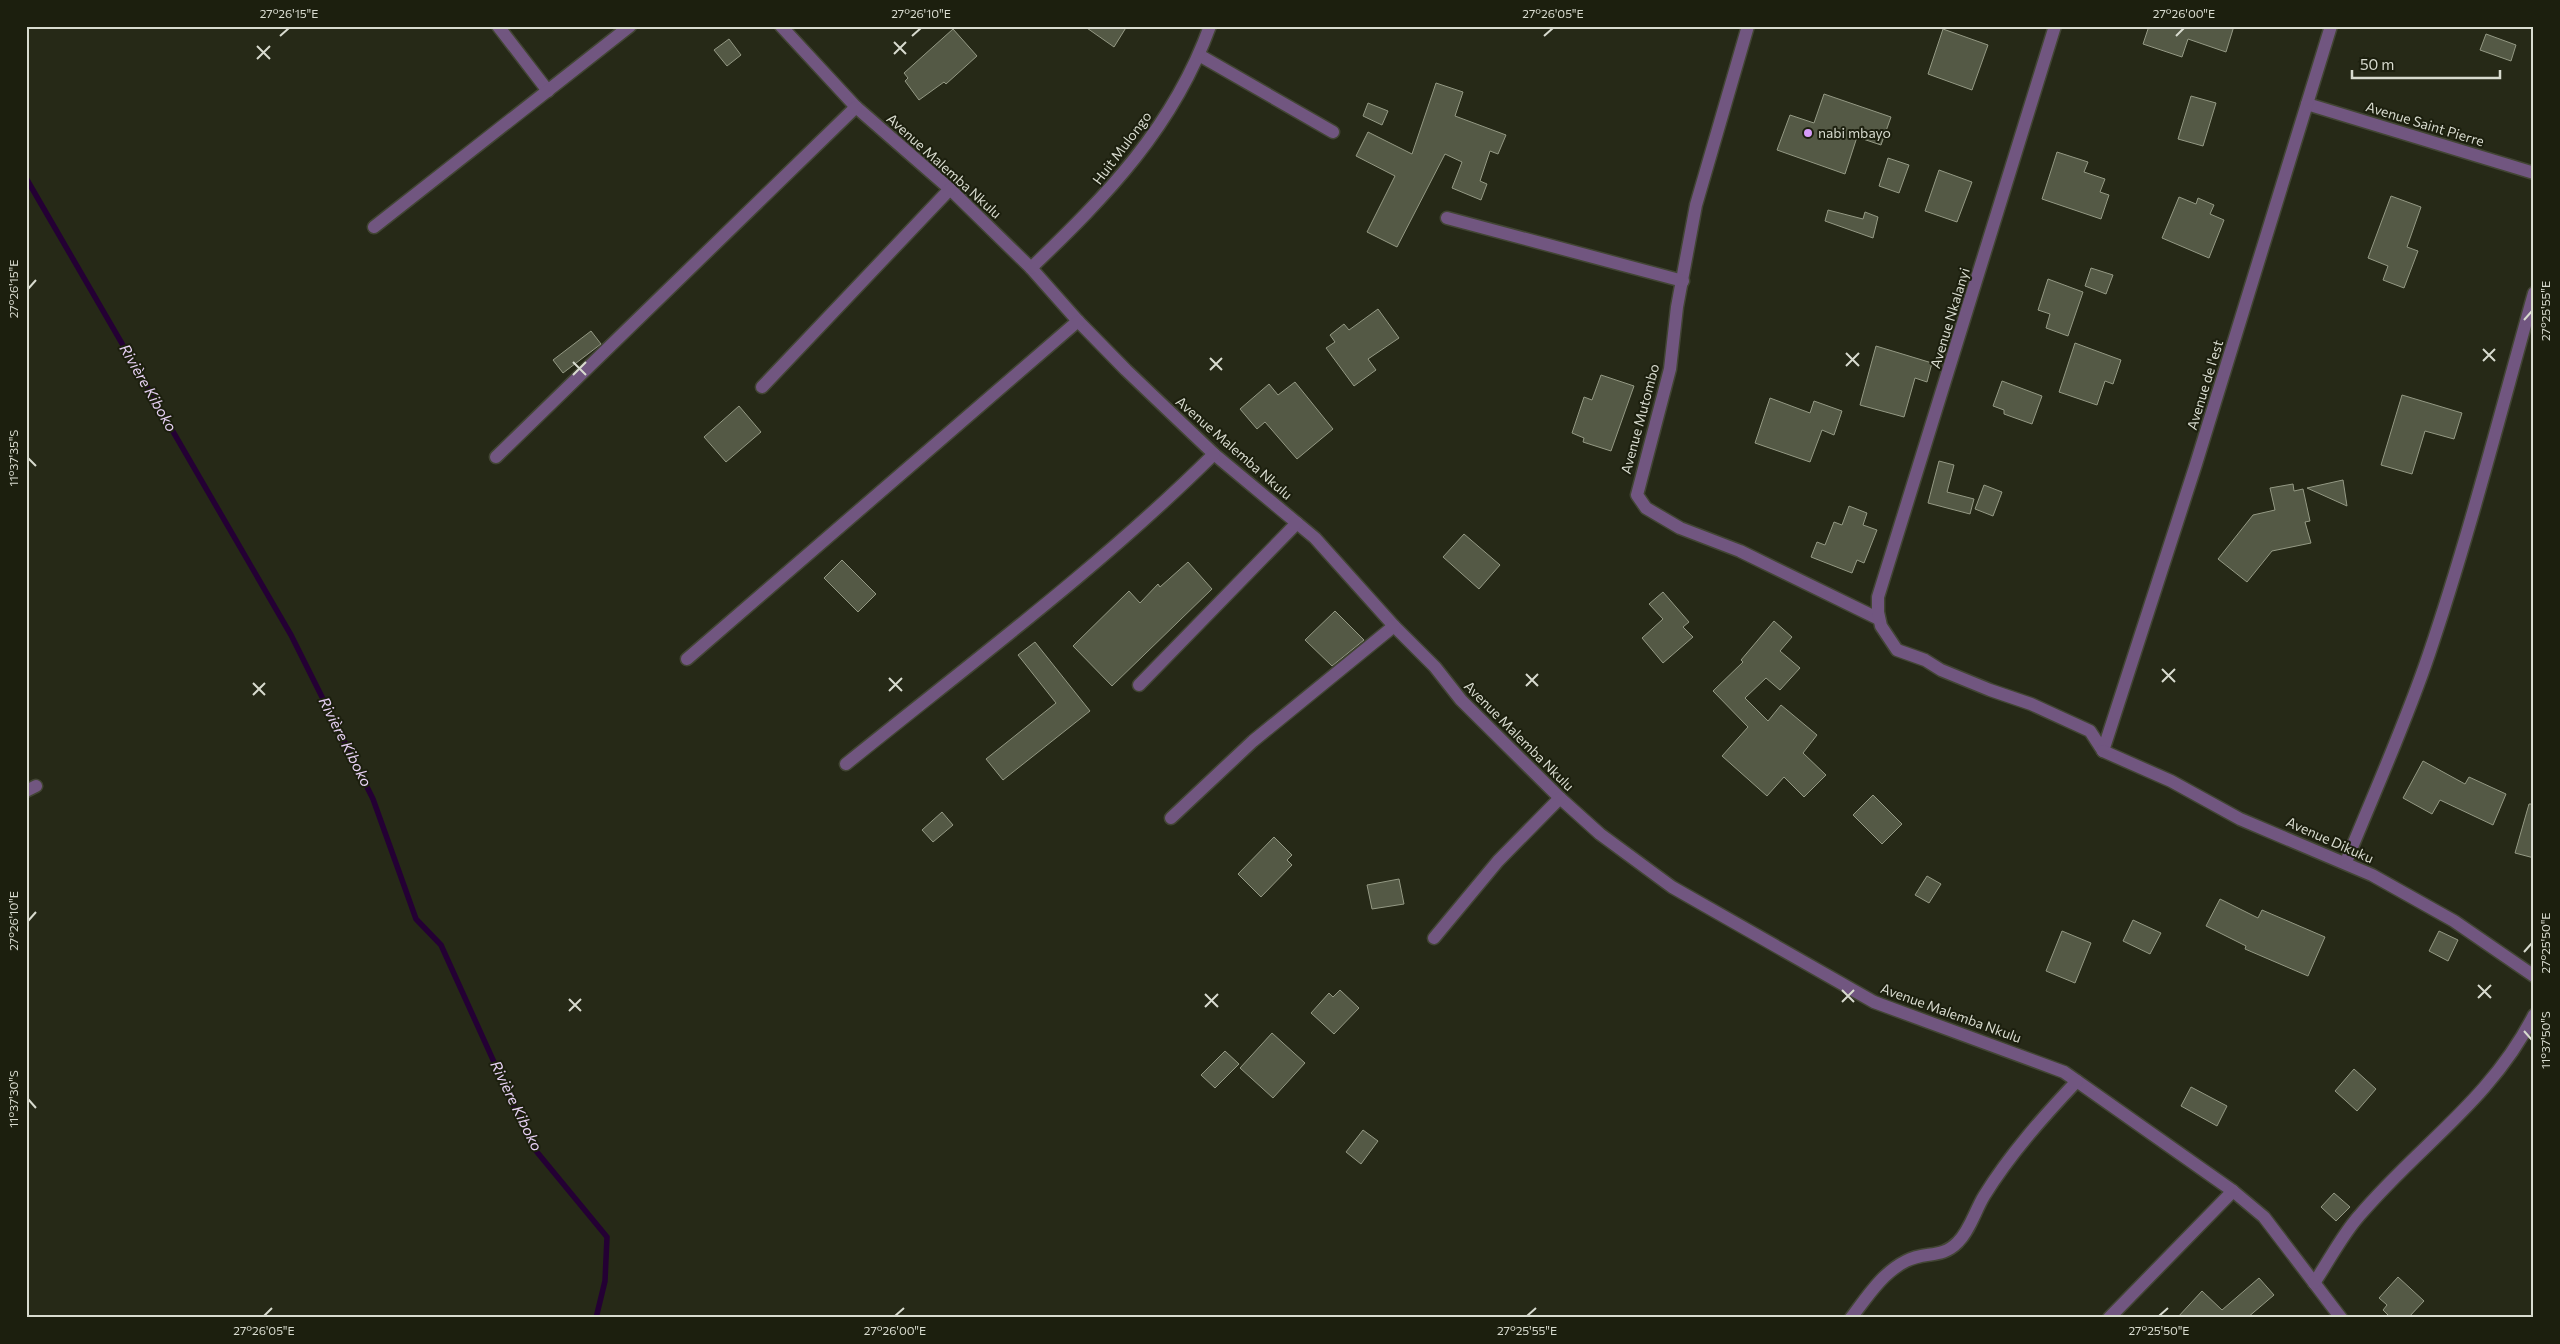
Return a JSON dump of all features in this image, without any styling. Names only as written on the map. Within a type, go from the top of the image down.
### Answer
[{"type":"street","points":[[498,26],[548,91]]},
{"type":"street","points":[[374,227],[630,26]]},
{"type":"street","name":"Avenue Malemba Nkulu","points":[[781,26],[856,106],[950,189],[1031,268],[1078,320],[1214,454],[1298,523],[1332,555],[1394,626],[1435,667],[1456,695],[1560,798],[1600,834],[1655,876],[1874,1002],[2064,1072],[2233,1192],[2264,1217],[2341,1318]]},
{"type":"street","name":"Huit Mulongo","points":[[1031,268],[1095,206],[1156,132],[1199,56],[1210,26]]},
{"type":"street","name":"Avenue Mutombo","points":[[1748,26],[1696,206],[1670,370],[1661,411],[1637,491],[1640,500],[1658,516],[1680,528],[1740,551],[1879,619]]},
{"type":"street","name":"Avenue Nkalanyi","points":[[1879,619],[1878,597],[1978,282],[2055,26]]},
{"type":"street","name":"Avenue de l'est","points":[[2103,751],[2199,454],[2331,26]]},
{"type":"street","points":[[1199,56],[1332,132]]},
{"type":"street","name":"Avenue Saint Pierre","points":[[2308,104],[2534,173]]},
{"type":"street","points":[[496,457],[856,106]]},
{"type":"street","points":[[762,387],[950,189]]},
{"type":"street","points":[[1447,218],[1683,281]]},
{"type":"street","points":[[2346,862],[2410,708],[2429,653],[2456,566],[2534,293]]},
{"type":"street","points":[[688,659],[1078,320]]},
{"type":"street","points":[[846,764],[1077,577],[1163,504],[1214,454]]},
{"type":"street","points":[[1139,685],[1298,523]]},
{"type":"street","points":[[1879,619],[1886,636],[1897,650],[1925,660],[1941,670],[1990,690],[2031,704],[2090,731],[2103,751]]},
{"type":"street","points":[[1171,818],[1253,741],[1394,626]]},
{"type":"street","name":"Avenue Dikuku","points":[[2103,751],[2171,781],[2240,819],[2346,862],[2439,912],[2534,976]]},
{"type":"street","points":[[1434,938],[1498,861],[1560,798]]},
{"type":"street","points":[[2314,1282],[2358,1217],[2485,1089],[2517,1047],[2534,1015]]},
{"type":"street","points":[[1851,1318],[1880,1279],[1905,1261],[1921,1255],[1942,1254],[1958,1242],[2002,1169],[2038,1121],[2077,1081]]},
{"type":"street","points":[[2109,1318],[2233,1192]]},
{"type":"building","points":[[1084,26],[1127,26],[1114,47]]},
{"type":"building","points":[[2149,26],[2234,26],[2226,52],[2188,39],[2182,57],[2143,44]]},
{"type":"building","points":[[953,29],[977,56],[946,84],[944,82],[919,100],[905,81],[908,78],[904,73]]},
{"type":"building","points":[[1943,29],[1988,45],[1972,90],[1928,74]]},
{"type":"building","points":[[2486,34],[2516,45],[2511,61],[2480,50]]},
{"type":"building","points":[[729,39],[741,55],[727,66],[714,50]]},
{"type":"building","points":[[1436,83],[1463,92],[1455,116],[1506,135],[1498,154],[1490,151],[1480,181],[1487,184],[1481,200],[1452,188],[1462,162],[1445,154],[1397,247],[1367,232],[1395,176],[1356,156],[1368,132],[1412,154]]},
{"type":"building","name":"nabi mbayo","points":[[1824,94],[1891,117],[1881,145],[1857,137],[1845,174],[1777,150],[1790,115],[1814,123]]},
{"type":"building","points":[[2191,96],[2216,103],[2203,146],[2178,139]]},
{"type":"building","points":[[1368,103],[1388,111],[1382,125],[1363,116]]},
{"type":"building","points":[[2057,152],[2088,162],[2084,172],[2105,179],[2100,192],[2109,195],[2101,219],[2042,199]]},
{"type":"building","points":[[1888,158],[1909,165],[1899,193],[1879,186]]},
{"type":"building","points":[[1939,170],[1972,182],[1957,222],[1925,211]]},
{"type":"building","points":[[2391,196],[2421,207],[2407,247],[2418,251],[2404,288],[2383,280],[2388,266],[2368,258]]},
{"type":"building","points":[[2179,197],[2196,204],[2198,198],[2214,205],[2210,214],[2224,220],[2209,258],[2162,238]]},
{"type":"building","points":[[1828,210],[1863,219],[1865,212],[1878,217],[1873,238],[1825,221]]},
{"type":"building","points":[[2091,268],[2113,275],[2106,294],[2085,286]]},
{"type":"building","points":[[2048,279],[2083,292],[2068,336],[2046,328],[2050,314],[2038,310]]},
{"type":"building","points":[[1378,309],[1399,338],[1368,359],[1376,370],[1354,386],[1326,348],[1335,342],[1330,335],[1344,324],[1349,330]]},
{"type":"building","points":[[591,331],[601,344],[563,373],[553,360]]},
{"type":"building","points":[[2075,343],[2121,360],[2113,384],[2105,381],[2097,405],[2059,392]]},
{"type":"building","points":[[1876,346],[1932,363],[1927,382],[1915,378],[1904,417],[1860,405]]},
{"type":"building","points":[[1601,375],[1634,386],[1611,451],[1583,442],[1584,438],[1572,433],[1584,397],[1592,400]]},
{"type":"building","points":[[2002,381],[2042,396],[2032,424],[2004,414],[2004,410],[1993,406]]},
{"type":"building","points":[[1295,382],[1333,429],[1297,459],[1265,422],[1257,429],[1240,409],[1269,384],[1278,395]]},
{"type":"building","points":[[2402,395],[2462,413],[2454,439],[2425,431],[2412,474],[2381,465]]},
{"type":"building","points":[[1770,398],[1810,413],[1814,401],[1842,411],[1834,435],[1822,430],[1810,462],[1755,443]]},
{"type":"building","points":[[739,406],[761,432],[726,462],[704,437]]},
{"type":"building","points":[[1939,461],[1954,465],[1947,492],[1974,499],[1970,514],[1928,503]]},
{"type":"building","points":[[2343,480],[2347,506],[2307,488]]},
{"type":"building","points":[[2293,484],[2294,491],[2303,489],[2310,521],[2305,522],[2311,543],[2272,551],[2247,582],[2218,559],[2253,515],[2275,510],[2270,488]]},
{"type":"building","points":[[1984,485],[2002,492],[1993,516],[1975,509]]},
{"type":"building","points":[[1849,506],[1867,513],[1863,525],[1877,530],[1864,563],[1857,560],[1852,573],[1811,557],[1817,542],[1825,545],[1834,522],[1842,525]]},
{"type":"building","points":[[1464,534],[1500,565],[1479,589],[1443,557]]},
{"type":"building","points":[[842,560],[876,594],[858,612],[824,578]]},
{"type":"building","points":[[1188,562],[1212,589],[1112,686],[1073,646],[1129,591],[1140,603],[1158,584],[1160,587]]},
{"type":"building","points":[[1663,592],[1689,622],[1683,627],[1693,637],[1663,663],[1642,638],[1663,619],[1649,604]]},
{"type":"building","points":[[1335,611],[1364,640],[1332,666],[1305,640]]},
{"type":"building","points":[[1774,621],[1792,637],[1780,651],[1800,668],[1780,690],[1766,678],[1745,698],[1768,721],[1781,705],[1817,735],[1803,753],[1826,775],[1804,797],[1784,777],[1767,796],[1722,756],[1748,727],[1713,691],[1743,662],[1741,660]]},
{"type":"building","points":[[1035,642],[1090,711],[1003,780],[986,759],[1056,703],[1018,655]]},
{"type":"building","points":[[2423,761],[2465,784],[2469,777],[2506,794],[2493,825],[2440,800],[2432,814],[2403,798]]},
{"type":"building","points":[[1873,795],[1902,824],[1882,844],[1853,815]]},
{"type":"building","points":[[2529,804],[2534,804],[2534,858],[2515,853]]},
{"type":"building","points":[[942,812],[953,825],[933,842],[922,830]]},
{"type":"building","points":[[1274,837],[1292,855],[1287,860],[1292,865],[1261,897],[1238,874]]},
{"type":"building","points":[[1927,876],[1941,884],[1929,903],[1915,895]]},
{"type":"building","points":[[1399,879],[1404,904],[1372,909],[1367,885]]},
{"type":"building","points":[[2220,899],[2258,918],[2262,910],[2325,937],[2308,976],[2245,949],[2246,946],[2206,926]]},
{"type":"building","points":[[2133,920],[2161,933],[2150,954],[2123,941]]},
{"type":"building","points":[[2062,931],[2091,943],[2075,983],[2046,971]]},
{"type":"building","points":[[2439,931],[2458,940],[2448,961],[2429,951]]},
{"type":"building","points":[[1340,990],[1359,1008],[1334,1034],[1311,1013],[1329,993],[1333,997]]},
{"type":"building","points":[[1272,1033],[1305,1063],[1273,1098],[1240,1068]]},
{"type":"building","points":[[1225,1051],[1239,1064],[1215,1088],[1201,1075]]},
{"type":"building","points":[[2354,1069],[2376,1089],[2357,1111],[2335,1091]]},
{"type":"building","points":[[2191,1087],[2227,1106],[2217,1126],[2181,1106]]},
{"type":"building","points":[[1363,1130],[1378,1141],[1361,1164],[1346,1152]]},
{"type":"building","points":[[2334,1193],[2350,1207],[2336,1221],[2321,1207]]},
{"type":"building","points":[[2398,1277],[2424,1301],[2408,1318],[2391,1318],[2383,1310],[2387,1305],[2379,1298]]},
{"type":"building","points":[[2259,1278],[2274,1295],[2247,1318],[2177,1318],[2202,1291],[2222,1310]]},
{"type":"waterway","name":"Rivière Kiboko","points":[[26,178],[291,635],[373,799],[416,919],[441,945],[532,1146],[607,1237],[605,1281],[596,1318]]},
{"type":"place","name":"nabi mbayo","points":[[1808,133]]}]
